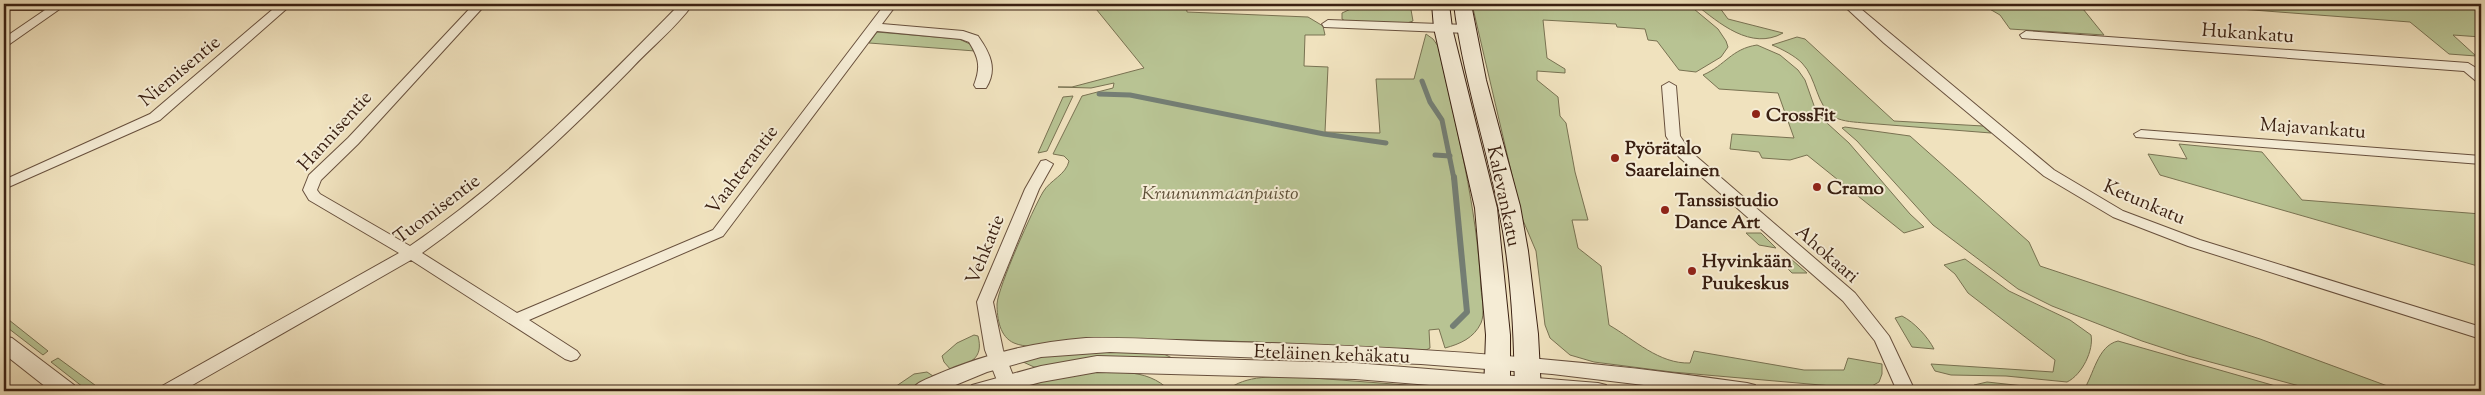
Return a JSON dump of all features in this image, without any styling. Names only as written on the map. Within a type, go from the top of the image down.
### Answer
[{"type":"main road","name":"Kalevankatu","points":[[1440,4],[1443,28],[1486,208],[1498,334],[1497,379]]},
{"type":"main road","name":"Kalevankatu","points":[[1462,4],[1478,80],[1509,206],[1517,251],[1528,381]]},
{"type":"street","name":"Niemisentie","points":[[4,185],[155,116],[286,4]]},
{"type":"street","name":"Hannisentie","points":[[480,4],[353,141],[314,178],[310,190],[314,197],[411,253],[517,318],[571,355]]},
{"type":"street","name":"Tuomisentie","points":[[168,391],[411,253],[469,211],[535,154],[687,4]]},
{"type":"street","name":"Vaahterantie","points":[[517,318],[718,232],[891,4]]},
{"type":"street","name":"Ketunkatu","points":[[1848,4],[1888,40],[2049,173],[2118,214],[2194,243],[2481,333]]},
{"type":"street","points":[[4,6],[60,5]]},
{"type":"street","points":[[4,44],[60,5]]},
{"type":"street","points":[[1328,24],[1467,29]]},
{"type":"street","points":[[874,27],[963,35],[974,38],[986,60],[987,68],[981,85]]},
{"type":"street","name":"Hukankatu","points":[[2026,35],[2468,67],[2481,78]]},
{"type":"street","name":"Ahokaari","points":[[1669,86],[1673,136],[1684,154],[1849,297],[1871,320],[1889,349],[1906,391]]},
{"type":"street","name":"Majavankatu","points":[[2141,134],[2481,160]]},
{"type":"street","name":"Vehkatie","points":[[1007,383],[998,360],[988,324],[985,302],[1032,189],[1046,164]]},
{"type":"street","points":[[4,343],[66,391]]},
{"type":"street","name":"Eteläinen kehäkatu","points":[[922,391],[967,369],[998,360],[1041,350],[1119,345],[1316,351],[1497,379]]},
{"type":"street","name":"Eteläinen kehäkatu","points":[[980,391],[1007,383],[1096,364],[1355,371],[1528,381],[1676,380],[1747,391]]},
{"type":"street","name":"Eteläinen kehäkatu","points":[[1528,381],[1598,391]]},
{"type":"green space","name":"Kruununmaanpuisto","points":[[1092,4],[1186,4],[1187,12],[1308,17],[1323,26],[1325,35],[1305,35],[1304,66],[1328,67],[1325,132],[1380,133],[1376,79],[1414,79],[1426,34],[1433,39],[1438,46],[1452,106],[1465,166],[1475,227],[1483,311],[1481,323],[1475,333],[1456,345],[1445,348],[1439,329],[1429,330],[1430,348],[1426,350],[1264,342],[1142,339],[1101,340],[1033,346],[1014,343],[1009,340],[1000,327],[997,304],[999,295],[1038,201],[1046,188],[1065,170],[1069,161],[1064,156],[1053,154],[1082,96],[1113,88],[1114,83],[1091,88],[1058,87],[1072,87],[1144,68]]},
{"type":"green space","points":[[1385,4],[1410,4],[1413,21],[1407,23],[1345,21],[1342,19],[1342,13],[1353,8],[1380,9]]},
{"type":"green space","points":[[1472,4],[1688,4],[1718,29],[1728,47],[1721,57],[1696,72],[1679,70],[1657,41],[1648,40],[1645,29],[1617,27],[1616,24],[1543,20],[1547,58],[1565,69],[1565,73],[1537,71],[1537,80],[1558,97],[1560,116],[1566,123],[1575,172],[1588,220],[1572,220],[1578,248],[1601,266],[1609,325],[1648,350],[1668,360],[1690,363],[1694,351],[1804,370],[1844,370],[1848,358],[1882,364],[1882,374],[1879,382],[1870,387],[1855,388],[1672,372],[1594,362],[1570,355],[1550,338],[1545,325],[1536,251],[1522,218]]},
{"type":"green space","points":[[1695,4],[1717,4],[1728,19],[1783,33],[1771,38],[1747,37],[1725,26]]},
{"type":"green space","points":[[1981,4],[2079,4],[2104,35],[2010,29],[2000,15]]},
{"type":"green space","points":[[2174,4],[2481,4],[2481,37],[2453,35],[2476,56],[2449,54],[2410,22]]},
{"type":"green space","points":[[877,32],[959,39],[972,45],[975,51],[869,43]]},
{"type":"green space","points":[[1797,37],[1805,39],[1894,121],[1983,126],[1991,133],[1853,122],[1834,117],[1824,106],[1811,76],[1802,63],[1772,45]]},
{"type":"green space","points":[[1757,45],[1780,55],[1798,70],[1805,80],[1817,114],[1849,143],[1910,214],[1924,227],[1904,233],[1807,155],[1790,160],[1762,158],[1759,152],[1730,149],[1732,134],[1794,138],[1778,93],[1719,89],[1703,75],[1741,50]]},
{"type":"green space","points":[[1073,96],[1047,151],[1038,153],[1063,97]]},
{"type":"green space","points":[[1842,128],[1910,136],[2029,242],[2040,266],[2260,339],[2401,391],[2318,391],[2188,356],[2142,341],[2052,306],[2018,289],[1933,225],[1857,141]]},
{"type":"green space","points":[[2179,144],[2262,152],[2302,200],[2481,214],[2481,267],[2160,175],[2148,154],[2187,159]]},
{"type":"green space","points":[[1746,233],[1761,233],[1776,248],[1759,245]]},
{"type":"green space","points":[[1778,259],[1791,259],[1807,273],[1792,273]]},
{"type":"green space","points":[[1965,259],[2009,291],[2070,320],[2091,335],[2089,355],[2078,374],[2067,382],[2006,376],[1951,375],[1935,371],[1931,364],[2053,372],[2055,360],[1968,293],[1955,274],[1944,265]]},
{"type":"green space","points":[[4,316],[48,351],[43,355],[4,325]]},
{"type":"green space","points":[[1902,316],[1920,330],[1934,349],[1912,347],[1895,318]]},
{"type":"green space","points":[[974,335],[978,336],[979,350],[977,355],[964,365],[951,370],[944,362],[942,356],[957,343]]},
{"type":"green space","points":[[2118,341],[2293,391],[2083,391],[2105,349]]},
{"type":"green space","points":[[1100,352],[1162,353],[1178,361],[1034,367],[1021,361],[1045,356]]},
{"type":"green space","points":[[58,358],[103,391],[88,391],[51,362]]},
{"type":"green space","points":[[927,372],[936,378],[910,391],[889,391],[914,374]]},
{"type":"green space","points":[[1115,372],[1139,374],[1161,383],[1170,391],[1078,391],[1049,388],[1000,391],[1036,381],[1078,373]]},
{"type":"green space","points":[[1300,377],[1433,387],[1432,391],[1226,391],[1252,379]]},
{"type":"green space","points":[[1987,382],[2024,386],[2027,391],[1972,391],[1974,385]]},
{"type":"waterway","points":[[1422,81],[1430,102],[1442,120],[1449,156]]},
{"type":"waterway","points":[[1099,94],[1130,95],[1324,134],[1386,143]]},
{"type":"waterway","points":[[1435,155],[1449,156]]},
{"type":"waterway","points":[[1449,156],[1454,179]]},
{"type":"waterway","points":[[1453,326],[1467,312],[1454,177]]},
{"type":"place","name":"CrossFit","points":[[1756,114]]},
{"type":"place","name":"Pyörätalo Saarelainen","points":[[1615,158]]},
{"type":"place","name":"Cramo","points":[[1817,187]]},
{"type":"place","name":"Tanssistudio Dance Art","points":[[1665,210]]},
{"type":"place","name":"Hyvinkään Puukeskus","points":[[1692,271]]}]
